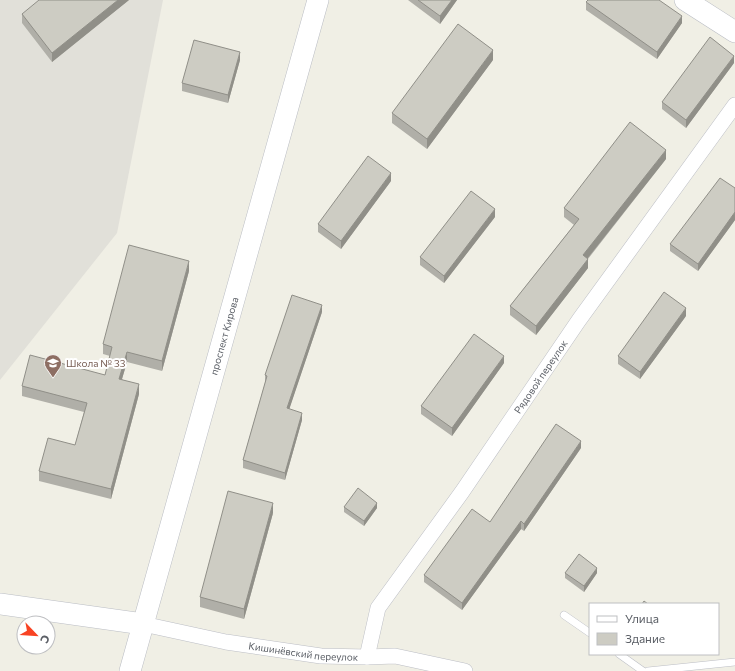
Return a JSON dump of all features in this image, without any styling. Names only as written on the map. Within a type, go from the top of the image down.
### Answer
[{"type":"street","name":"проспект Кирова","points":[[130,671],[318,0]]},
{"type":"street","points":[[685,0],[735,32]]},
{"type":"street","name":"Рядовой переулок","points":[[367,657],[378,608],[462,492],[579,320],[735,106]]},
{"type":"street","points":[[0,604],[143,624]]},
{"type":"street","name":"Кишинёвский переулок","points":[[143,624],[226,642],[321,656],[394,656],[465,671]]},
{"type":"lane","points":[[564,615],[589,632]]},
{"type":"lane","points":[[620,655],[643,671]]},
{"type":"lane","points":[[648,671],[735,662]]},
{"type":"shaded area","points":[[0,0],[163,0],[117,233],[0,380]]},
{"type":"building","points":[[39,0],[118,0],[52,53],[22,14]]},
{"type":"building","points":[[418,0],[452,0],[440,16]]},
{"type":"building","points":[[588,0],[659,0],[682,16],[657,52],[586,2]]},
{"type":"building","points":[[458,24],[493,50],[427,139],[392,113]]},
{"type":"building","points":[[710,37],[734,56],[686,120],[662,102]]},
{"type":"building","points":[[194,40],[240,52],[228,95],[182,83]]},
{"type":"building","points":[[630,122],[666,150],[583,255],[588,259],[536,326],[510,306],[579,219],[564,208]]},
{"type":"building","points":[[368,156],[391,173],[341,241],[318,224]]},
{"type":"building","points":[[720,178],[735,188],[735,212],[698,264],[670,244]]},
{"type":"building","points":[[471,191],[495,209],[444,276],[420,257]]},
{"type":"building","name":"Школа № 33","points":[[129,245],[189,261],[162,361],[127,352],[119,379],[139,384],[111,489],[39,471],[48,438],[75,445],[87,403],[22,386],[30,355],[105,375],[112,347],[103,344]]},
{"type":"building","points":[[664,292],[686,308],[640,372],[618,356]]},
{"type":"building","points":[[292,295],[322,305],[287,408],[302,413],[285,473],[243,460],[267,376],[265,375]]},
{"type":"building","points":[[474,334],[504,356],[452,428],[421,406]]},
{"type":"building","points":[[556,424],[581,441],[524,524],[521,521],[462,603],[424,575],[472,509],[490,522]]},
{"type":"building","points":[[358,488],[377,503],[364,521],[344,507]]},
{"type":"building","points":[[228,491],[273,503],[244,609],[200,597]]},
{"type":"building","points":[[579,554],[597,568],[584,586],[565,573]]},
{"type":"place","name":"Школа № 33","points":[[53,378]]}]
